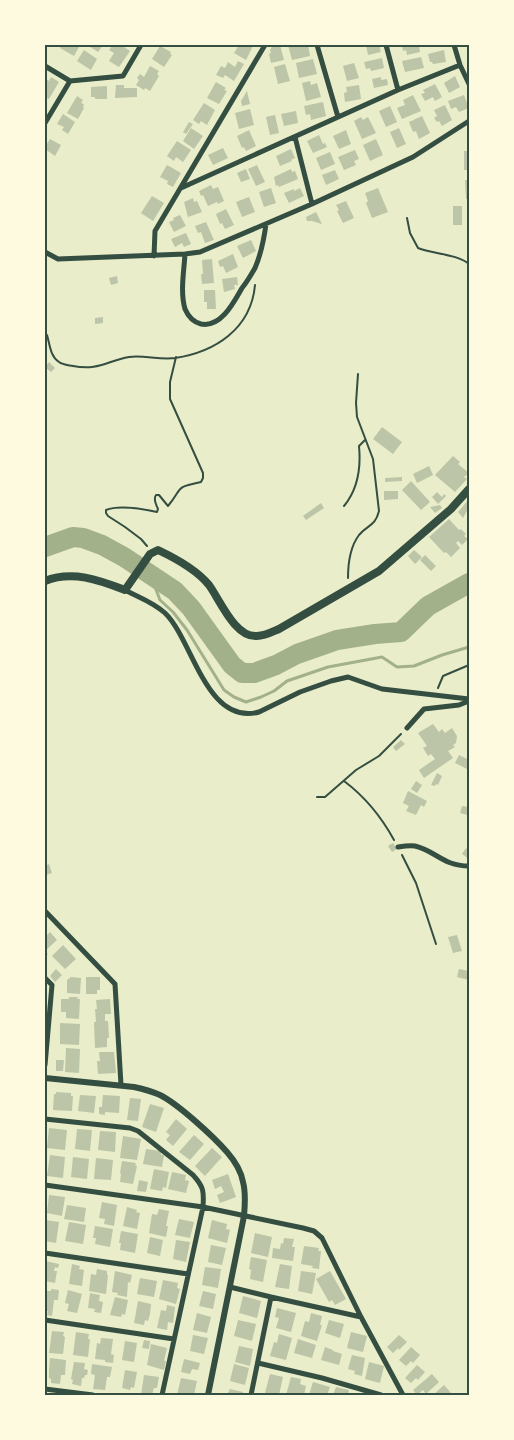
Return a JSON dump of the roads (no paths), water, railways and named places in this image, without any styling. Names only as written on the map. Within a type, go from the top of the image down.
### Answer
[{"type":"main road","points":[[45,581],[51,578],[69,576],[85,577],[126,588],[152,552],[158,550],[188,567],[208,583],[234,624],[244,633],[256,637],[279,629],[379,571],[451,509],[469,489]]},
{"type":"street","points":[[45,66],[70,81],[123,76],[141,45]]},
{"type":"street","points":[[154,256],[155,231],[264,45]]},
{"type":"street","points":[[317,45],[338,118]]},
{"type":"street","points":[[386,45],[398,90]]},
{"type":"street","points":[[454,45],[460,65],[469,84]]},
{"type":"street","points":[[181,188],[398,90],[460,65]]},
{"type":"street","points":[[45,123],[70,81]]},
{"type":"street","points":[[45,252],[58,259],[154,256],[200,252],[312,204],[413,157],[469,122]]},
{"type":"street","points":[[295,136],[312,204]]},
{"type":"street","points":[[185,254],[185,309],[189,317],[197,323],[205,325],[212,323],[221,318],[233,304],[254,270],[264,242],[266,224]]},
{"type":"street","points":[[126,588],[166,614],[206,684],[231,710],[240,713],[253,714],[300,692],[331,680],[348,677],[382,689],[469,700]]},
{"type":"street","points":[[408,728],[424,709],[459,705],[469,700]]},
{"type":"street","points":[[398,847],[413,846],[445,862],[469,866]]},
{"type":"street","points":[[45,911],[115,984],[121,1086]]},
{"type":"street","points":[[45,978],[52,985],[45,1065]]},
{"type":"street","points":[[45,1078],[147,1090],[168,1100],[196,1123],[227,1152],[236,1164],[243,1181],[245,1197],[244,1216],[208,1395]]},
{"type":"street","points":[[45,1119],[130,1128],[138,1131],[201,1184],[204,1193],[203,1207],[162,1395]]},
{"type":"street","points":[[45,1185],[203,1207],[314,1231],[322,1238],[403,1395]]},
{"type":"street","points":[[45,1253],[188,1274]]},
{"type":"street","points":[[230,1287],[362,1317]]},
{"type":"street","points":[[251,1395],[271,1297]]},
{"type":"street","points":[[45,1320],[174,1339]]},
{"type":"street","points":[[258,1363],[322,1378],[381,1395]]},
{"type":"street","points":[[45,1389],[92,1395]]},
{"type":"waterway","points":[[45,547],[73,537],[83,538],[102,545],[124,557],[175,591],[191,608],[232,665],[242,673],[254,673],[276,665],[297,654],[337,640],[401,632],[428,606],[469,583]]},
{"type":"waterway","points":[[150,574],[160,600],[173,612],[187,630],[224,690],[246,702],[274,691],[287,681],[328,667],[382,657],[397,667],[414,666],[469,647]]}]
